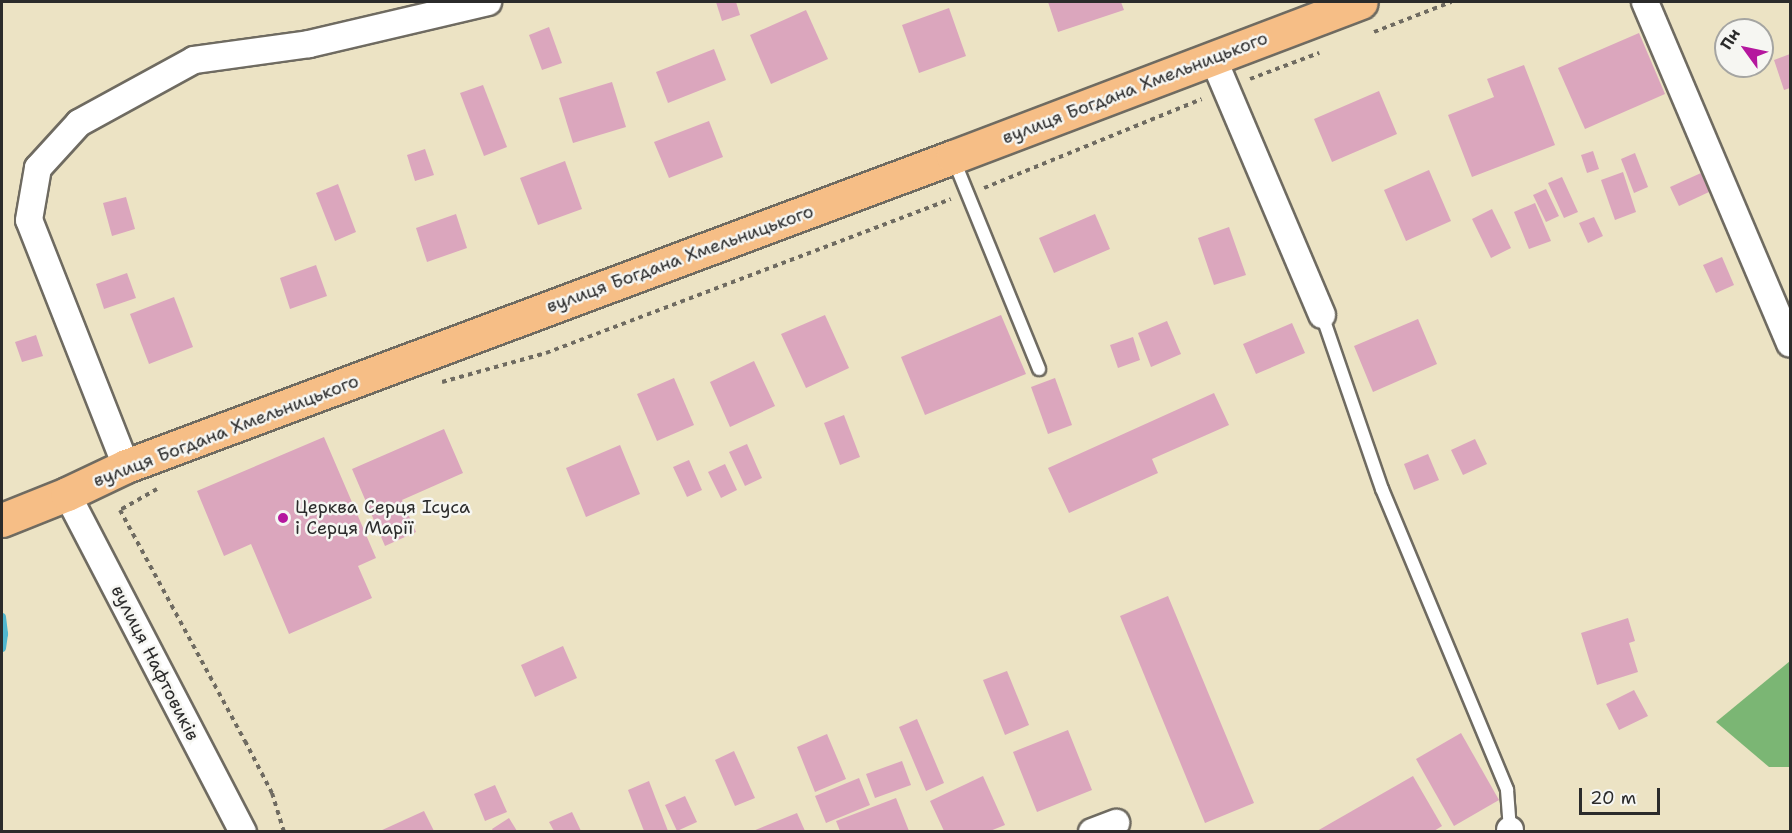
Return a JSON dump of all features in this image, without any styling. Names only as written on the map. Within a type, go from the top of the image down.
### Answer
[{"type":"main road","name":"вулиця Богдана Хмельницького","points":[[2,520],[67,494],[126,466],[1361,2]]},
{"type":"street","points":[[126,466],[29,220],[38,168],[79,123],[194,60],[309,44],[488,2]]},
{"type":"street","points":[[1645,2],[1791,344]]},
{"type":"street","points":[[1213,58],[1322,315]]},
{"type":"street","name":"вулиця Нафтовиків","points":[[67,494],[243,831]]},
{"type":"street","points":[[1092,831],[1116,822]]},
{"type":"lane","points":[[953,157],[1039,369]]},
{"type":"lane","points":[[1322,315],[1382,489],[1507,789],[1510,831]]},
{"type":"path","points":[[1365,35],[1451,2]]},
{"type":"path","points":[[433,385],[546,353],[767,271],[942,202],[968,194],[1322,51]]},
{"type":"path","points":[[161,488],[120,510],[266,783],[284,831]]},
{"type":"green space","points":[[1790,661],[1790,767],[1769,767],[1716,722]]},
{"type":"building","points":[[716,2],[736,2],[740,15],[722,21]]},
{"type":"building","points":[[1048,2],[1121,2],[1124,10],[1058,32]]},
{"type":"building","points":[[949,8],[966,56],[919,73],[902,25]]},
{"type":"building","points":[[806,10],[828,59],[771,84],[750,35]]},
{"type":"building","points":[[549,27],[562,63],[542,70],[529,35]]},
{"type":"building","points":[[1639,33],[1665,94],[1585,129],[1558,68]]},
{"type":"building","points":[[714,49],[726,80],[668,103],[656,72]]},
{"type":"building","points":[[1790,54],[1790,88],[1784,90],[1774,60]]},
{"type":"building","points":[[1524,65],[1555,145],[1472,177],[1448,115],[1494,97],[1487,79]]},
{"type":"building","points":[[612,82],[626,127],[573,143],[559,98]]},
{"type":"building","points":[[483,85],[507,147],[484,156],[460,93]]},
{"type":"building","points":[[1379,91],[1397,134],[1332,162],[1314,119]]},
{"type":"building","points":[[709,121],[723,157],[669,178],[654,142]]},
{"type":"building","points":[[425,149],[434,175],[415,181],[407,155]]},
{"type":"building","points":[[1593,151],[1599,169],[1587,173],[1581,155]]},
{"type":"building","points":[[1635,153],[1648,187],[1634,193],[1621,159]]},
{"type":"building","points":[[565,161],[582,209],[538,225],[520,178]]},
{"type":"building","points":[[1429,170],[1451,221],[1406,241],[1384,190]]},
{"type":"building","points":[[1623,172],[1636,212],[1615,220],[1601,180]]},
{"type":"building","points":[[1701,173],[1709,192],[1679,206],[1670,187]]},
{"type":"building","points":[[1562,177],[1578,212],[1564,218],[1548,183]]},
{"type":"building","points":[[338,184],[356,232],[335,241],[316,193]]},
{"type":"building","points":[[1546,189],[1559,216],[1546,222],[1533,195]]},
{"type":"building","points":[[126,197],[135,229],[112,236],[103,203]]},
{"type":"building","points":[[1535,203],[1551,241],[1529,249],[1514,212]]},
{"type":"building","points":[[1492,209],[1511,248],[1491,258],[1472,219]]},
{"type":"building","points":[[456,214],[467,248],[427,262],[416,228]]},
{"type":"building","points":[[1095,214],[1110,249],[1054,273],[1039,238]]},
{"type":"building","points":[[1594,217],[1603,236],[1588,243],[1579,223]]},
{"type":"building","points":[[1229,227],[1246,275],[1214,285],[1198,238]]},
{"type":"building","points":[[1722,257],[1734,285],[1716,293],[1703,265]]},
{"type":"building","points":[[316,265],[327,296],[290,309],[280,278]]},
{"type":"building","points":[[127,273],[136,298],[104,309],[96,284]]},
{"type":"building","points":[[174,297],[193,347],[149,364],[130,314]]},
{"type":"building","points":[[825,315],[849,368],[806,388],[781,334]]},
{"type":"building","points":[[1001,315],[1026,374],[925,415],[901,357]]},
{"type":"building","points":[[1418,319],[1437,364],[1373,392],[1354,346]]},
{"type":"building","points":[[1167,321],[1181,354],[1151,367],[1138,333]]},
{"type":"building","points":[[1292,323],[1305,353],[1256,374],[1243,344]]},
{"type":"building","points":[[36,335],[43,356],[22,362],[15,342]]},
{"type":"building","points":[[1133,337],[1140,360],[1118,368],[1110,345]]},
{"type":"building","points":[[754,361],[775,406],[730,427],[710,382]]},
{"type":"building","points":[[674,378],[694,425],[657,441],[637,394]]},
{"type":"building","points":[[1055,378],[1072,425],[1048,434],[1031,387]]},
{"type":"building","points":[[1214,393],[1229,425],[1152,459],[1158,473],[1069,513],[1048,468]]},
{"type":"building","points":[[844,415],[860,457],[840,465],[824,423]]},
{"type":"building","points":[[444,429],[463,473],[402,500],[416,532],[385,546],[352,469]]},
{"type":"building","name":"Церква Серця Ісуса і Серця Марії","points":[[324,437],[376,558],[358,566],[372,598],[289,634],[251,544],[224,556],[197,491]]},
{"type":"building","points":[[1475,439],[1487,464],[1463,475],[1451,450]]},
{"type":"building","points":[[747,444],[762,478],[745,486],[729,452]]},
{"type":"building","points":[[620,445],[640,494],[586,517],[566,468]]},
{"type":"building","points":[[1428,454],[1439,480],[1414,490],[1404,464]]},
{"type":"building","points":[[689,460],[702,490],[687,497],[673,467]]},
{"type":"building","points":[[725,464],[737,490],[721,498],[708,472]]},
{"type":"building","points":[[1168,596],[1254,803],[1205,823],[1120,616]]},
{"type":"building","points":[[1628,618],[1635,641],[1629,643],[1638,672],[1597,685],[1581,633]]},
{"type":"building","points":[[563,646],[577,678],[535,697],[521,665]]},
{"type":"building","points":[[1007,671],[1029,725],[1005,735],[983,680]]},
{"type":"building","points":[[1634,690],[1648,716],[1619,730],[1606,704]]},
{"type":"building","points":[[917,719],[944,783],[926,791],[899,727]]},
{"type":"building","points":[[1068,730],[1092,790],[1037,812],[1013,752]]},
{"type":"building","points":[[1461,733],[1499,800],[1454,826],[1416,759]]},
{"type":"building","points":[[827,734],[846,779],[815,792],[797,747]]},
{"type":"building","points":[[734,751],[755,798],[735,806],[715,760]]},
{"type":"building","points":[[902,761],[911,785],[875,798],[866,774]]},
{"type":"building","points":[[983,776],[1005,825],[990,831],[944,831],[930,801]]},
{"type":"building","points":[[1413,776],[1442,826],[1434,831],[1317,831]]},
{"type":"building","points":[[859,778],[870,805],[826,823],[815,796]]},
{"type":"building","points":[[649,781],[668,831],[644,831],[628,790]]},
{"type":"building","points":[[495,785],[507,812],[485,821],[474,794]]},
{"type":"building","points":[[685,796],[697,822],[677,831],[665,805]]},
{"type":"building","points":[[896,798],[909,831],[840,831],[836,821]]},
{"type":"building","points":[[424,811],[434,831],[380,831]]},
{"type":"building","points":[[572,812],[581,831],[554,831],[549,822]]},
{"type":"building","points":[[797,813],[805,831],[753,831]]},
{"type":"building","points":[[509,818],[517,831],[493,831],[492,829]]},
{"type":"waterway","points":[[2,617],[4,634],[2,648]]},
{"type":"place","name":"Церква Серця Ісуса і Серця Марії","points":[[283,518]]}]
